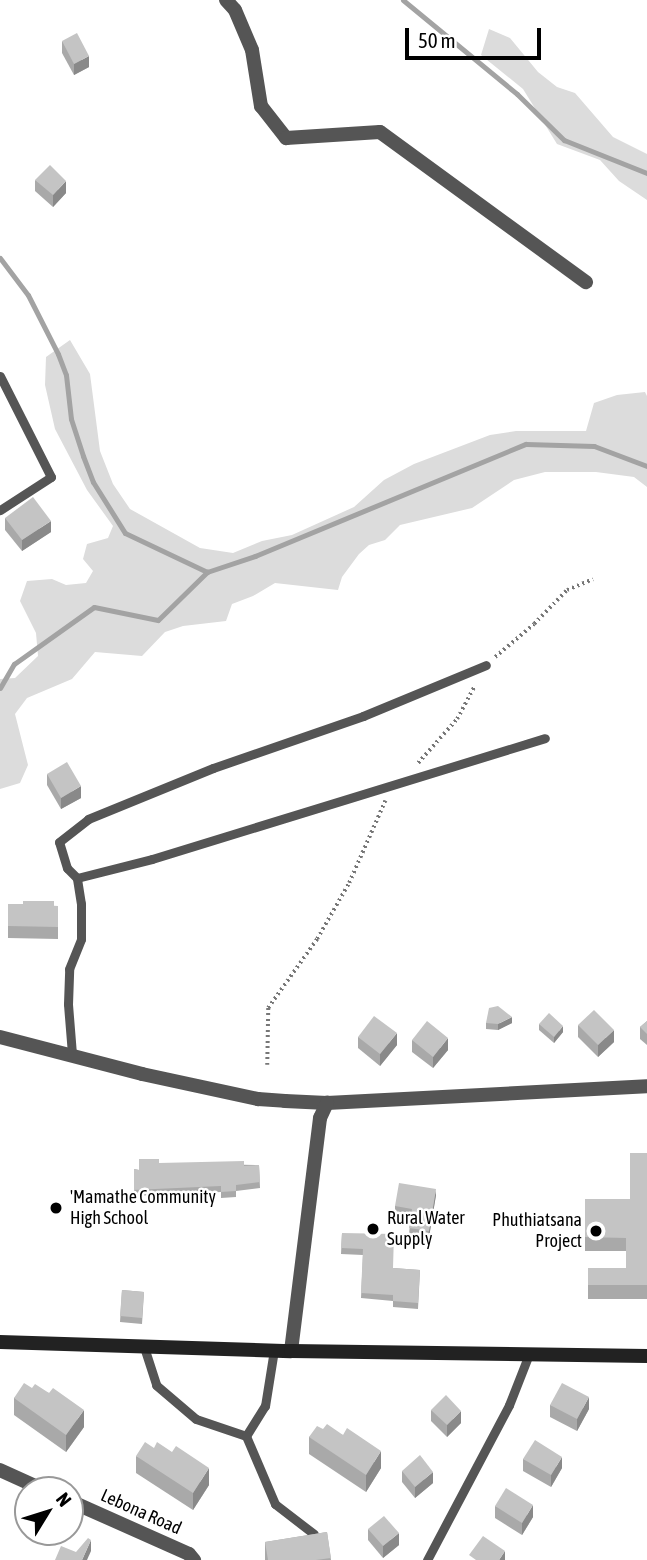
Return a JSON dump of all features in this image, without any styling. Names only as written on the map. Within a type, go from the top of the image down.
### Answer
[{"type":"main road","points":[[0,1342],[291,1351],[647,1356]]},
{"type":"street","points":[[226,0],[235,10],[252,50],[261,106],[286,138],[380,132],[586,282]]},
{"type":"street","points":[[0,1037],[142,1074],[258,1099],[327,1103],[647,1086]]},
{"type":"street","points":[[291,1351],[320,1118],[327,1103]]},
{"type":"street","name":"Lebona Road","points":[[84,1507],[189,1554],[194,1560]]},
{"type":"lane","points":[[0,376],[51,477],[0,510]]},
{"type":"lane","points":[[72,1054],[68,1004],[69,969],[81,939],[77,878],[67,868],[59,842],[88,819],[213,768],[363,716],[382,705],[486,665]]},
{"type":"lane","points":[[77,878],[152,859],[545,738]]},
{"type":"lane","points":[[144,1347],[156,1385],[196,1419],[246,1436],[275,1504],[314,1534]]},
{"type":"lane","points":[[246,1436],[265,1406],[274,1350]]},
{"type":"lane","points":[[426,1560],[509,1405],[529,1354]]},
{"type":"path","points":[[267,1065],[268,1008],[317,939],[349,883],[385,801],[457,719],[486,665],[534,624],[567,590],[593,579]]},
{"type":"shaded area","points":[[489,29],[510,38],[538,72],[557,87],[575,93],[613,137],[647,154],[647,200],[619,181],[600,160],[557,144],[523,89],[481,55]]},
{"type":"shaded area","points":[[70,340],[90,374],[100,451],[113,484],[130,509],[200,548],[233,553],[262,541],[292,535],[354,507],[384,480],[414,464],[490,435],[516,431],[586,431],[594,403],[617,395],[645,392],[647,396],[647,487],[634,477],[596,472],[545,472],[514,480],[472,508],[400,525],[385,540],[369,545],[359,554],[342,577],[338,590],[275,583],[232,604],[226,621],[183,626],[165,632],[142,656],[95,652],[72,679],[27,698],[15,714],[28,765],[20,783],[0,789],[0,679],[15,678],[38,656],[36,633],[20,601],[27,581],[52,579],[66,585],[86,583],[93,571],[83,559],[87,544],[108,538],[113,526],[87,490],[55,429],[45,385],[46,357]]},
{"type":"building","points":[[77,33],[89,56],[74,64],[62,41]]},
{"type":"building","points":[[50,165],[66,181],[53,195],[35,180]]},
{"type":"building","points":[[33,497],[51,521],[22,540],[5,518]]},
{"type":"building","points":[[67,762],[81,786],[61,798],[47,774]]},
{"type":"building","points":[[23,901],[54,901],[54,906],[58,906],[58,927],[8,926],[8,904],[23,904]]},
{"type":"building","points":[[498,1006],[512,1017],[498,1024],[486,1023],[489,1008]]},
{"type":"building","points":[[594,1010],[614,1030],[598,1045],[578,1025]]},
{"type":"building","points":[[549,1013],[563,1026],[554,1037],[539,1024]]},
{"type":"building","points":[[374,1016],[397,1033],[380,1054],[358,1037]]},
{"type":"building","points":[[427,1021],[448,1038],[433,1057],[412,1040]]},
{"type":"building","points":[[647,1021],[647,1034],[640,1027]]},
{"type":"building","points":[[630,1153],[647,1153],[647,1285],[588,1285],[588,1268],[626,1268],[626,1238],[585,1237],[585,1199],[630,1199]]},
{"type":"building","points":[[139,1159],[159,1159],[159,1163],[244,1161],[244,1166],[259,1165],[260,1182],[236,1185],[236,1191],[221,1192],[221,1186],[134,1190],[134,1169],[139,1170]]},
{"type":"building","points":[[399,1183],[436,1189],[429,1231],[409,1228],[412,1209],[395,1206]]},
{"type":"building","points":[[342,1233],[394,1234],[393,1268],[420,1270],[418,1303],[393,1301],[393,1295],[361,1293],[363,1249],[341,1248]]},
{"type":"building","points":[[122,1290],[144,1292],[142,1318],[120,1316]]},
{"type":"building","points":[[24,1383],[32,1388],[35,1384],[49,1393],[53,1388],[84,1410],[66,1435],[14,1398]]},
{"type":"building","points":[[562,1383],[589,1397],[577,1419],[550,1405]]},
{"type":"building","points":[[446,1395],[461,1411],[447,1425],[431,1410]]},
{"type":"building","points":[[327,1424],[343,1435],[347,1428],[381,1451],[366,1475],[309,1437],[317,1426],[323,1429]]},
{"type":"building","points":[[535,1440],[562,1457],[551,1475],[523,1459]]},
{"type":"building","points":[[145,1442],[154,1448],[157,1442],[172,1452],[176,1446],[209,1468],[193,1493],[136,1456]]},
{"type":"building","points":[[420,1455],[433,1472],[415,1487],[402,1471]]},
{"type":"building","points":[[506,1488],[533,1505],[522,1523],[495,1506]]},
{"type":"building","points":[[384,1516],[399,1533],[383,1546],[368,1529]]},
{"type":"building","points":[[327,1532],[331,1558],[268,1560],[265,1542]]},
{"type":"building","points":[[483,1536],[505,1551],[499,1560],[476,1560],[469,1555]]},
{"type":"building","points":[[88,1538],[91,1540],[82,1560],[55,1560],[61,1546],[76,1552],[84,1546]]},
{"type":"waterway","points":[[403,0],[517,94],[564,140],[647,173]]},
{"type":"waterway","points":[[0,258],[28,295],[58,354],[66,375],[71,419],[83,456],[93,482],[125,533],[207,572]]},
{"type":"waterway","points":[[0,688],[14,664],[94,607],[158,620],[207,572],[255,556],[526,444],[594,446],[647,466]]},
{"type":"place","name":"'Mamathe Community High School","points":[[56,1208]]},
{"type":"place","name":"Rural Water Supply","points":[[373,1229]]},
{"type":"place","name":"Phuthiatsana Project","points":[[596,1231]]}]
